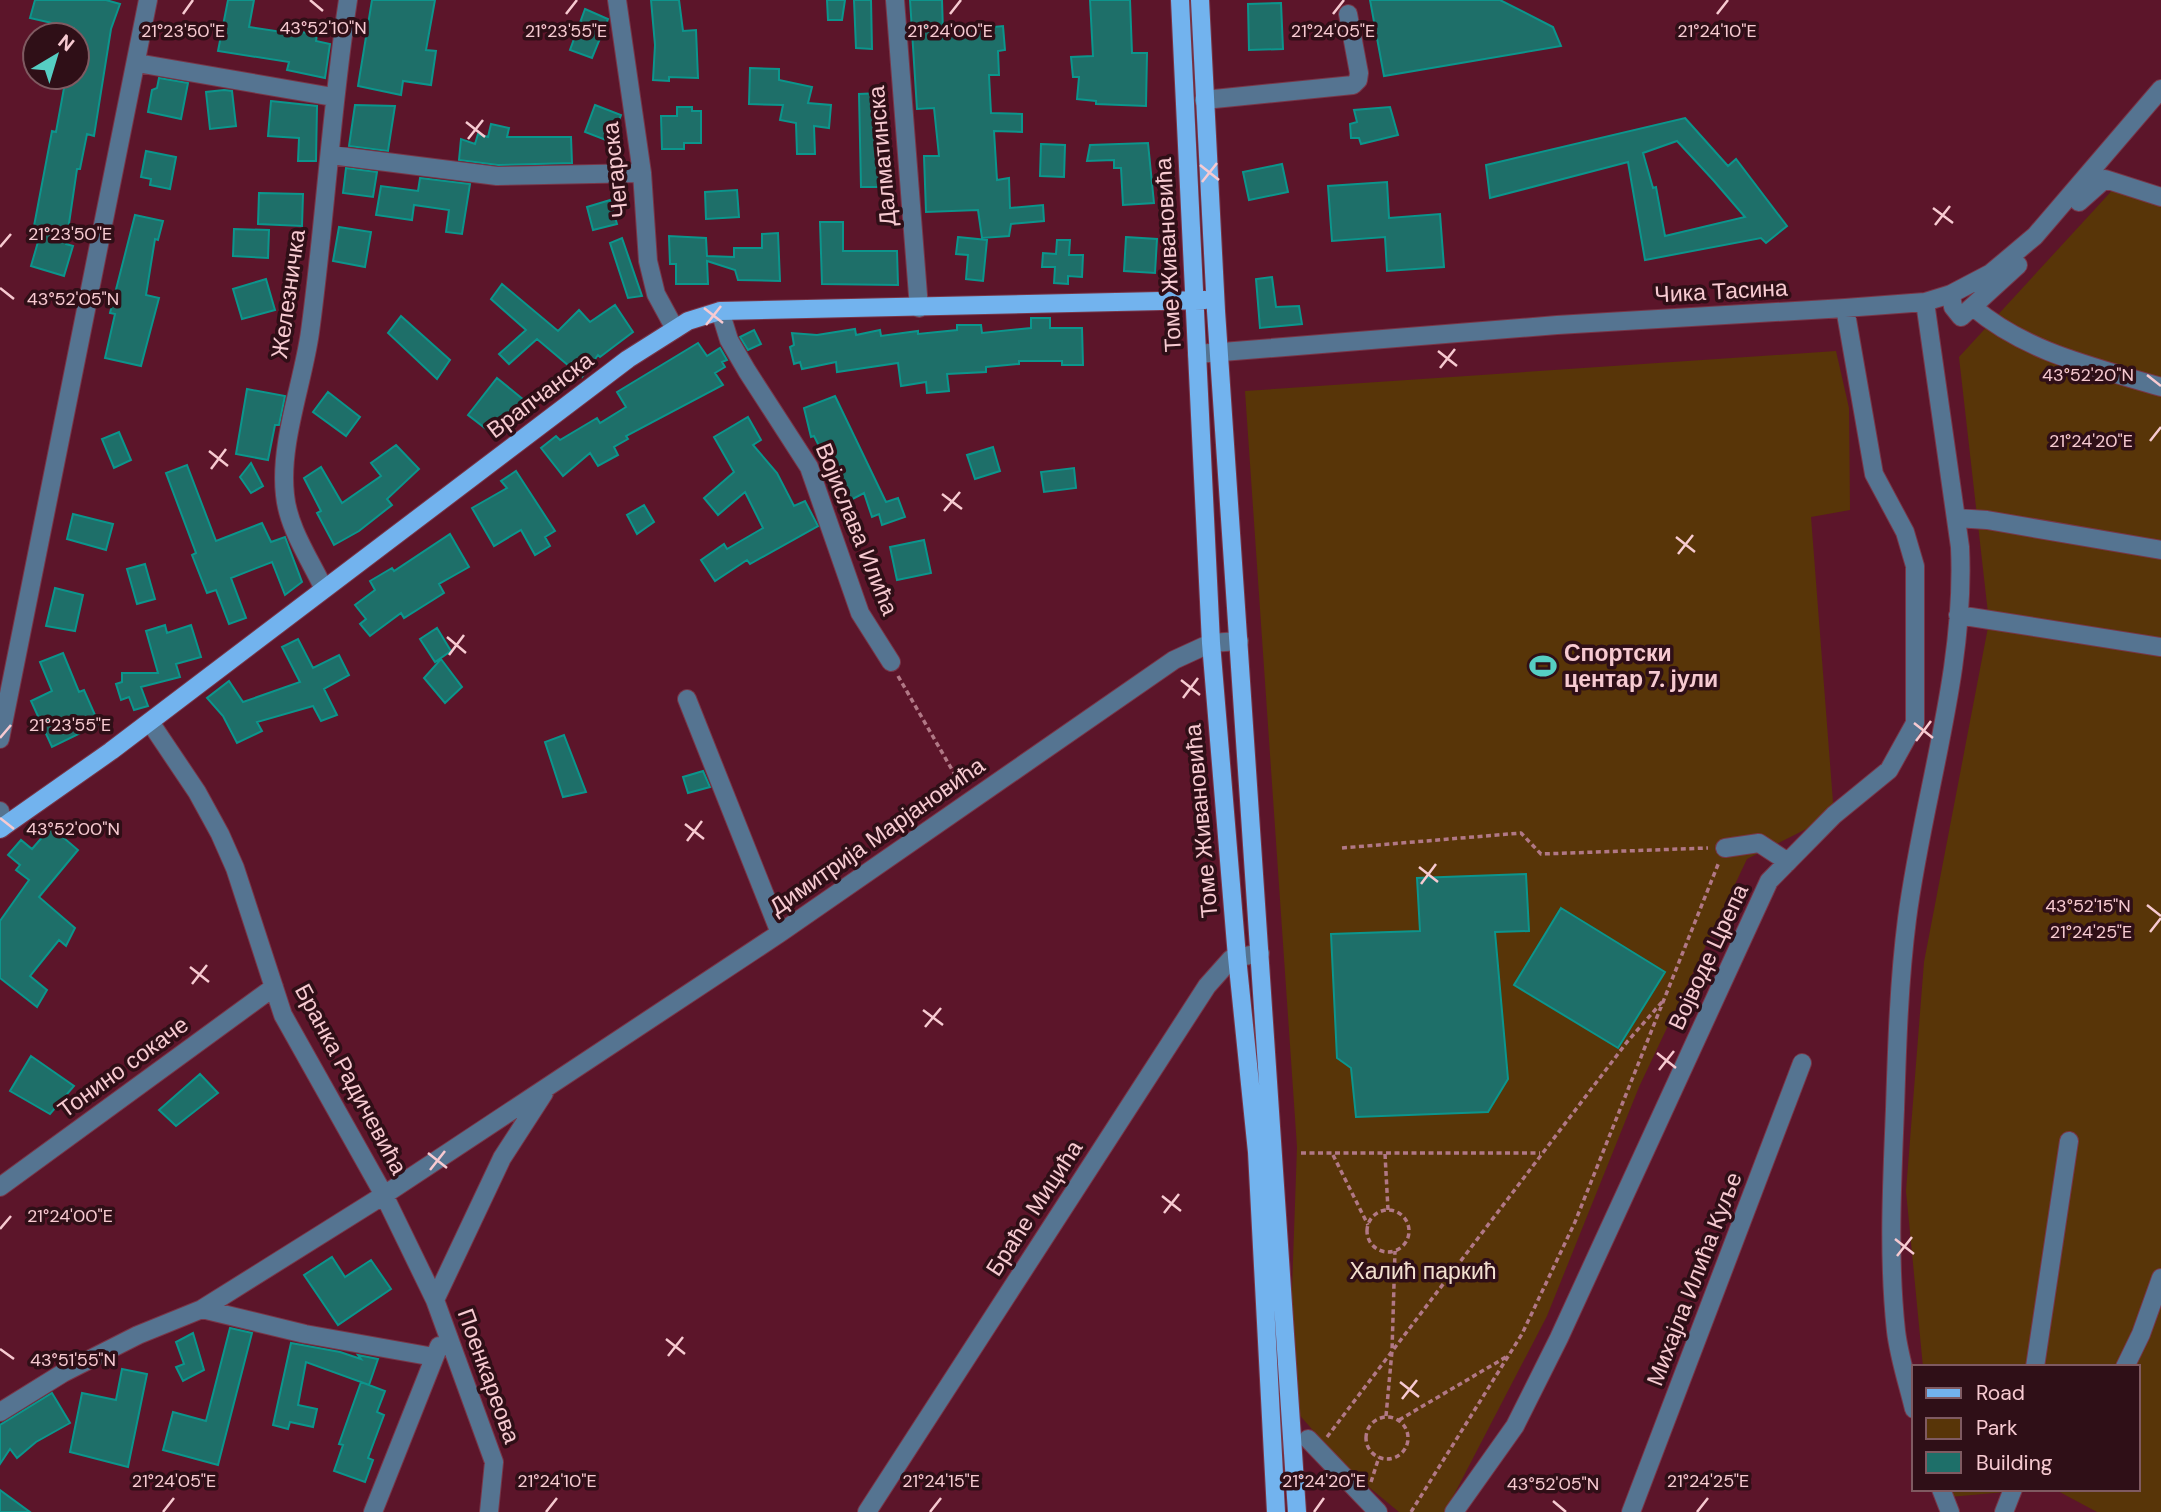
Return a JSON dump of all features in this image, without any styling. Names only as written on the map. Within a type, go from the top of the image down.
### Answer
[{"type":"main road","name":"Томе Живановића","points":[[1180,0],[1211,643],[1237,957],[1257,1152],[1276,1512]]},
{"type":"main road","name":"Томе Живановића","points":[[1200,0],[1219,352],[1297,1512]]},
{"type":"main road","name":"Врапчанска","points":[[1,823],[150,722],[323,587],[628,359],[675,329],[720,311],[1216,299]]},
{"type":"street","points":[[0,739],[148,0]]},
{"type":"street","name":"Железничка","points":[[323,587],[291,523],[284,482],[309,336],[331,155],[333,97],[348,0]]},
{"type":"street","name":"Чегарска","points":[[617,0],[642,173],[652,283],[675,329]]},
{"type":"street","name":"Далматинска","points":[[895,0],[919,308]]},
{"type":"street","points":[[1205,100],[1353,85],[1359,73],[1349,14]]},
{"type":"street","points":[[137,63],[333,97]]},
{"type":"street","name":"Чика Тасина","points":[[1197,354],[1557,325],[1925,302],[1951,295],[1991,273],[2035,236],[2161,89]]},
{"type":"street","points":[[331,155],[497,176],[642,173]]},
{"type":"street","points":[[1951,295],[1953,307],[1961,317],[2095,185],[2105,179],[2161,197]]},
{"type":"street","points":[[1912,1400],[1897,1334],[1890,1241],[1896,1070],[1907,919],[1938,752],[1961,579],[1956,518],[1925,302]]},
{"type":"street","points":[[1973,307],[1999,329],[2047,352],[2161,387]]},
{"type":"street","name":"Војводе Црепа","points":[[1454,1512],[1515,1426],[1565,1325],[1769,881],[1834,815],[1889,770],[1916,723],[1915,566],[1905,532],[1874,474],[1845,308]]},
{"type":"street","name":"Војислава Илића","points":[[720,311],[729,340],[810,467],[860,613],[891,662]]},
{"type":"street","points":[[1956,518],[1987,520],[2161,550]]},
{"type":"street","points":[[1958,615],[2161,647]]},
{"type":"street","name":"Димитрија Марјановића","points":[[0,1412],[85,1362],[138,1335],[202,1309],[384,1195],[780,933],[1174,660],[1211,643],[1239,641]]},
{"type":"street","points":[[687,699],[780,933]]},
{"type":"street","name":"Бранка Радичевића","points":[[150,722],[197,792],[228,852],[284,1015],[384,1195]]},
{"type":"street","points":[[1725,848],[1759,843],[1788,862]]},
{"type":"street","points":[[1237,957],[1260,953]]},
{"type":"street","name":"Браће Мицића","points":[[867,1512],[1206,986],[1225,965],[1237,957]]},
{"type":"street","name":"Тонино сокаче","points":[[0,1187],[274,987]]},
{"type":"street","name":"Михајла Илића Куље","points":[[1632,1512],[1802,1063]]},
{"type":"street","name":"Димитрија Марјановића","points":[[435,1300],[502,1158],[548,1086]]},
{"type":"street","points":[[2035,1365],[2069,1141]]},
{"type":"street","points":[[384,1195],[435,1300]]},
{"type":"street","points":[[2126,1365],[2161,1279]]},
{"type":"street","name":"Поенкареова","points":[[435,1300],[494,1462],[489,1512]]},
{"type":"street","points":[[202,1309],[305,1334],[435,1357]]},
{"type":"street","points":[[373,1512],[446,1328]]},
{"type":"street","points":[[1313,1444],[1378,1512]]},
{"type":"street","points":[[1942,1491],[1950,1512]]},
{"type":"street","points":[[2004,1512],[2012,1491]]},
{"type":"path","points":[[891,662],[971,801]]},
{"type":"path","points":[[1342,848],[1521,833],[1541,854],[1725,848],[1575,1222],[1509,1356],[1411,1512]]},
{"type":"path","points":[[1313,1444],[1392,1351],[1626,1042],[1665,997]]},
{"type":"path","points":[[1301,1153],[1542,1153]]},
{"type":"path","points":[[1385,1153],[1388,1210]]},
{"type":"path","points":[[1332,1154],[1368,1225],[1371,1244],[1382,1251],[1395,1251],[1405,1243],[1409,1231],[1400,1214],[1388,1210],[1376,1214],[1368,1225]]},
{"type":"path","points":[[1387,1416],[1395,1251]]},
{"type":"path","points":[[1399,1420],[1509,1356]]},
{"type":"path","points":[[1387,1416],[1399,1420],[1407,1431],[1407,1444],[1393,1458],[1380,1458],[1369,1450],[1365,1437],[1374,1420],[1387,1416]]},
{"type":"green space","points":[[2118,184],[2161,201],[2161,1512],[2097,1512],[2058,1491],[2140,1491],[2140,1365],[1923,1365],[1906,1191],[1924,962],[1989,622],[1959,357]]},
{"type":"green space","name":"Спортски центар 7. јули","points":[[1836,351],[1849,408],[1850,510],[1811,517],[1834,815],[1747,859],[1639,1087],[1547,1316],[1445,1512],[1399,1512],[1347,1469],[1288,1402],[1297,1147],[1245,391]]},
{"type":"green space","points":[[1948,1491],[2016,1491],[1949,1497]]},
{"type":"building","points":[[35,0],[106,0],[120,4],[111,29],[94,136],[87,134],[80,169],[77,169],[66,244],[73,246],[64,276],[31,266],[42,228],[34,226],[52,131],[56,132],[63,91],[91,91],[91,21],[43,21],[30,18]]},
{"type":"building","points":[[228,0],[254,0],[249,27],[317,35],[316,41],[330,44],[325,78],[287,70],[289,62],[218,51]]},
{"type":"building","points":[[372,0],[435,0],[426,50],[436,51],[431,85],[403,81],[401,95],[358,86]]},
{"type":"building","points":[[651,0],[679,0],[683,31],[696,30],[698,78],[669,77],[669,81],[653,80],[655,45]]},
{"type":"building","points":[[827,0],[845,0],[842,20],[828,20]]},
{"type":"building","points":[[854,0],[871,0],[872,49],[856,48]]},
{"type":"building","points":[[910,0],[942,0],[943,32],[1003,26],[1005,50],[998,51],[999,75],[989,75],[991,113],[1022,114],[1022,132],[994,131],[997,180],[1009,178],[1010,208],[1043,205],[1044,221],[1011,224],[1009,236],[982,238],[978,210],[926,212],[924,156],[939,156],[934,108],[917,109]]},
{"type":"building","points":[[1090,0],[1130,0],[1132,53],[1147,53],[1146,106],[1096,104],[1096,101],[1077,99],[1079,77],[1073,77],[1071,57],[1093,56]]},
{"type":"building","points":[[1370,0],[1500,0],[1553,27],[1561,46],[1384,76]]},
{"type":"building","points":[[1281,3],[1283,49],[1249,50],[1248,4]]},
{"type":"building","points":[[585,9],[608,19],[592,58],[570,50]]},
{"type":"building","points":[[750,68],[779,69],[779,80],[812,87],[808,103],[831,105],[829,128],[814,126],[815,154],[797,154],[796,123],[780,120],[783,105],[749,104]]},
{"type":"building","points":[[159,78],[188,83],[181,119],[148,112],[152,90],[157,88]]},
{"type":"building","points":[[232,91],[236,126],[210,129],[206,92]]},
{"type":"building","points":[[880,93],[884,144],[888,144],[889,187],[861,187],[859,94]]},
{"type":"building","points":[[271,101],[317,106],[316,161],[298,161],[299,138],[268,136]]},
{"type":"building","points":[[355,105],[395,106],[388,151],[349,146]]},
{"type":"building","points":[[595,105],[621,115],[611,142],[585,132]]},
{"type":"building","points":[[677,107],[692,107],[692,111],[701,111],[701,143],[684,143],[684,149],[662,149],[661,116],[677,116]]},
{"type":"building","points":[[1390,107],[1398,135],[1361,144],[1359,138],[1351,138],[1350,124],[1357,122],[1354,110]]},
{"type":"building","points":[[1685,118],[1728,166],[1736,159],[1787,226],[1766,243],[1761,238],[1645,260],[1628,162],[1490,198],[1486,165]],"holes":[[[1677,141],[1745,217],[1665,236],[1656,187],[1653,188],[1643,153]]]},
{"type":"building","points":[[491,124],[509,128],[507,137],[571,137],[572,163],[498,165],[459,160],[461,139],[475,144],[478,134],[488,137]]},
{"type":"building","points":[[1148,143],[1154,203],[1123,205],[1121,168],[1114,168],[1114,160],[1087,161],[1090,145]]},
{"type":"building","points":[[1041,144],[1065,145],[1064,177],[1040,176]]},
{"type":"building","points":[[146,151],[176,157],[170,189],[150,185],[151,179],[141,177]]},
{"type":"building","points":[[1282,164],[1288,192],[1249,200],[1243,172]]},
{"type":"building","points":[[346,168],[377,172],[373,197],[343,193]]},
{"type":"building","points":[[420,178],[470,184],[462,234],[446,232],[449,210],[414,205],[412,220],[376,215],[381,186],[418,191]]},
{"type":"building","points":[[1387,182],[1389,218],[1440,214],[1444,267],[1387,271],[1385,237],[1332,241],[1328,186]]},
{"type":"building","points":[[737,190],[739,217],[706,219],[705,192]]},
{"type":"building","points":[[259,193],[303,194],[302,226],[258,224]]},
{"type":"building","points":[[610,200],[617,224],[593,230],[587,207]]},
{"type":"building","points":[[135,215],[163,221],[158,240],[155,239],[146,295],[159,298],[141,366],[105,358],[115,314],[110,313]]},
{"type":"building","points":[[820,222],[843,222],[843,251],[897,251],[898,285],[822,284]]},
{"type":"building","points":[[339,227],[371,232],[365,267],[333,261]]},
{"type":"building","points":[[234,229],[269,230],[268,258],[233,256]]},
{"type":"building","points":[[778,233],[780,281],[738,280],[735,270],[707,261],[708,284],[676,284],[676,264],[670,264],[669,236],[706,238],[707,256],[734,257],[734,248],[762,248],[762,234]]},
{"type":"building","points":[[958,237],[987,240],[983,281],[966,279],[968,255],[956,254]]},
{"type":"building","points":[[1126,237],[1157,239],[1155,273],[1124,271]]},
{"type":"building","points":[[622,238],[642,296],[628,298],[610,243]]},
{"type":"building","points":[[1057,240],[1070,240],[1069,255],[1083,255],[1082,277],[1068,276],[1068,284],[1054,283],[1055,267],[1042,267],[1043,253],[1056,254]]},
{"type":"building","points":[[1272,277],[1276,307],[1299,306],[1302,324],[1260,328],[1256,279]]},
{"type":"building","points":[[266,279],[275,310],[242,319],[233,289]]},
{"type":"building","points":[[502,284],[558,331],[579,310],[590,322],[615,305],[633,332],[600,357],[598,355],[582,377],[537,339],[509,364],[499,354],[526,330],[491,299]]},
{"type":"building","points":[[401,316],[450,360],[437,379],[388,333]]},
{"type":"building","points":[[1031,318],[1050,318],[1050,328],[1082,328],[1083,365],[1062,365],[1062,361],[1019,361],[1019,364],[986,367],[986,372],[947,374],[949,391],[927,393],[926,382],[901,386],[898,363],[837,372],[836,362],[802,369],[800,362],[794,364],[790,347],[794,345],[792,333],[817,335],[855,329],[856,335],[880,330],[881,336],[957,330],[957,325],[981,325],[982,333],[1031,328]]},
{"type":"building","points":[[754,330],[761,344],[748,350],[740,337]]},
{"type":"building","points":[[698,343],[707,356],[720,348],[727,360],[722,362],[725,367],[715,373],[723,385],[626,436],[628,439],[614,447],[618,455],[598,466],[590,453],[563,476],[541,448],[556,436],[560,440],[597,418],[600,423],[626,407],[617,392]]},
{"type":"building","points":[[497,378],[530,405],[517,421],[509,415],[494,435],[468,415]]},
{"type":"building","points":[[247,389],[285,396],[279,425],[275,425],[268,460],[236,454]]},
{"type":"building","points":[[328,392],[360,417],[346,436],[313,412]]},
{"type":"building","points":[[835,396],[886,502],[898,498],[905,517],[882,525],[879,514],[872,517],[864,493],[847,502],[814,436],[811,437],[804,408]]},
{"type":"building","points":[[748,417],[761,440],[753,445],[777,473],[794,506],[805,501],[818,526],[750,564],[747,560],[715,581],[701,560],[724,544],[727,549],[763,528],[745,492],[718,515],[704,498],[734,472],[714,437]]},
{"type":"building","points":[[119,432],[131,460],[114,468],[102,439]]},
{"type":"building","points":[[396,445],[419,469],[387,499],[392,505],[359,531],[334,545],[317,513],[321,511],[304,478],[321,467],[342,503],[381,476],[371,463]]},
{"type":"building","points":[[993,447],[1000,471],[975,479],[967,455]]},
{"type":"building","points":[[251,463],[263,486],[251,493],[240,477]]},
{"type":"building","points":[[187,465],[216,541],[262,523],[271,542],[285,537],[302,582],[285,595],[272,562],[231,578],[246,618],[229,624],[216,590],[207,593],[192,555],[196,553],[166,473]]},
{"type":"building","points":[[1074,468],[1076,488],[1044,492],[1041,472]]},
{"type":"building","points":[[516,471],[555,531],[545,537],[550,546],[535,555],[521,530],[494,546],[472,508],[507,488],[501,481]]},
{"type":"building","points":[[644,505],[654,522],[637,534],[627,515]]},
{"type":"building","points":[[73,514],[113,524],[106,550],[67,539]]},
{"type":"building","points":[[450,534],[469,567],[439,584],[444,593],[404,618],[401,613],[370,636],[360,624],[366,619],[355,605],[375,590],[370,581],[392,568],[394,571]]},
{"type":"building","points":[[924,540],[931,573],[897,580],[890,547]]},
{"type":"building","points":[[145,564],[155,599],[137,604],[127,569]]},
{"type":"building","points":[[55,588],[83,595],[75,631],[46,626]]},
{"type":"building","points":[[165,625],[167,633],[191,625],[201,657],[176,664],[180,677],[141,687],[148,706],[134,710],[129,697],[121,700],[116,684],[122,682],[122,673],[158,673],[146,631]]},
{"type":"building","points":[[437,628],[451,651],[435,662],[420,639]]},
{"type":"building","points":[[298,639],[313,668],[339,655],[349,675],[324,689],[337,715],[321,721],[313,706],[257,722],[262,731],[237,743],[223,716],[207,698],[229,681],[243,702],[300,682],[282,647]]},
{"type":"building","points":[[63,653],[79,692],[84,690],[99,724],[52,747],[31,701],[52,691],[40,662]]},
{"type":"building","points":[[441,659],[462,687],[445,703],[424,678]]},
{"type":"building","points":[[564,735],[586,792],[563,797],[545,742]]},
{"type":"building","points":[[703,771],[710,787],[688,793],[683,777]]},
{"type":"building","points":[[51,827],[78,850],[39,897],[75,928],[66,946],[59,940],[30,976],[47,990],[37,1007],[0,978],[0,921],[29,880],[16,870],[20,865],[8,855],[21,840],[32,849]]},
{"type":"building","points":[[1526,874],[1529,931],[1495,932],[1508,1079],[1488,1112],[1356,1117],[1351,1068],[1337,1058],[1331,934],[1420,931],[1417,878]]},
{"type":"building","points":[[1561,908],[1665,972],[1618,1048],[1514,985]]},
{"type":"building","points":[[31,1056],[74,1086],[50,1114],[10,1091]]},
{"type":"building","points":[[200,1074],[218,1093],[176,1126],[159,1110]]},
{"type":"building","points":[[332,1257],[345,1277],[371,1260],[391,1289],[338,1325],[304,1275]]},
{"type":"building","points":[[230,1328],[252,1333],[218,1465],[163,1450],[173,1412],[206,1421]]},
{"type":"building","points":[[193,1333],[204,1370],[183,1381],[176,1367],[184,1364],[176,1342]]},
{"type":"building","points":[[291,1343],[340,1352],[361,1359],[358,1355],[378,1359],[369,1385],[306,1362],[298,1405],[317,1409],[313,1427],[290,1422],[288,1429],[273,1425]]},
{"type":"building","points":[[122,1369],[147,1374],[128,1467],[70,1452],[82,1393],[116,1400]]},
{"type":"building","points":[[361,1382],[385,1391],[377,1412],[384,1415],[368,1458],[373,1460],[365,1482],[334,1471],[343,1445],[339,1444]]},
{"type":"building","points":[[52,1393],[70,1423],[36,1442],[17,1458],[10,1449],[0,1464],[0,1425]]},
{"type":"building","points":[[0,1490],[30,1512],[0,1512]]},
{"type":"place","name":"Спортски центар 7. јули","points":[[1543,666]]},
{"type":"park label","name":"Халић паркић","points":[[1423,1271]]}]
